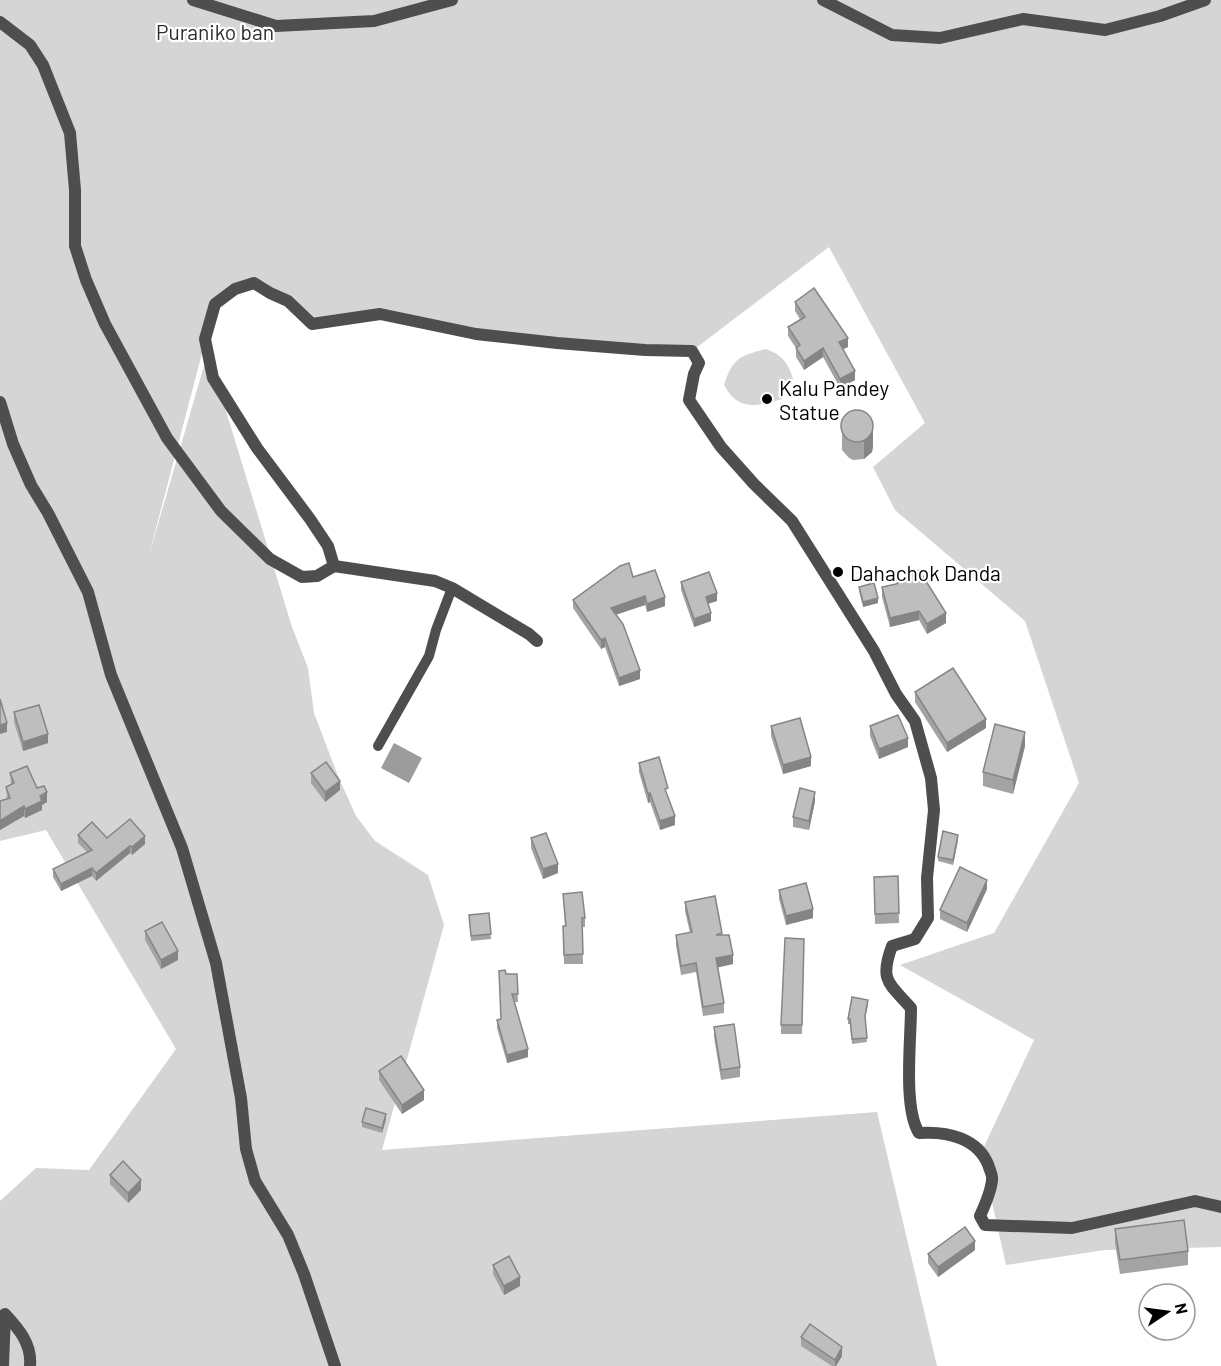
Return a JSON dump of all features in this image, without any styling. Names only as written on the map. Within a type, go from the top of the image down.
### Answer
[{"type":"street","points":[[193,0],[276,26],[374,21],[452,0]]},
{"type":"street","points":[[823,0],[892,35],[940,38],[1023,19],[1105,30],[1160,16],[1205,0]]},
{"type":"street","points":[[0,22],[30,45],[43,65],[70,133],[75,190],[75,246],[86,280],[105,324],[168,438],[221,511],[270,559],[302,578],[317,576],[334,566],[435,581],[452,588],[537,641]]},
{"type":"street","points":[[334,566],[328,546],[257,448],[213,378],[205,339],[215,304],[235,288],[254,283],[288,301],[312,324],[380,314],[476,334],[579,345],[692,351],[699,363],[688,400],[694,410],[721,447],[753,484],[792,521],[874,651],[896,694],[915,721],[931,778],[934,810],[927,878],[928,918],[915,939],[892,946],[885,968],[889,984],[911,1008],[910,1089],[913,1123],[919,1133],[937,1132],[958,1137],[974,1145],[986,1158],[993,1179],[980,1216],[985,1225],[1072,1228],[1195,1201],[1221,1207]]},
{"type":"street","points":[[0,402],[13,444],[31,485],[48,513],[88,592],[111,675],[182,848],[216,963],[240,1098],[246,1149],[255,1181],[292,1245],[335,1366]]},
{"type":"street","points":[[2,1314],[3,1366]]},
{"type":"street","points":[[2,1314],[21,1331],[31,1355],[30,1366]]},
{"type":"lane","points":[[378,746],[429,656],[452,588]]},
{"type":"green space","name":"Puraniko ban","points":[[0,0],[1221,0],[1221,1247],[1105,1250],[1006,1265],[981,1153],[1034,1040],[900,965],[994,933],[1079,783],[1025,621],[895,510],[873,467],[925,423],[829,247],[692,351],[557,343],[380,314],[312,324],[254,283],[215,304],[149,555],[208,352],[292,627],[308,668],[314,713],[338,776],[356,816],[375,841],[428,875],[444,925],[382,1150],[877,1112],[937,1366],[0,1366],[0,1201],[36,1168],[89,1170],[176,1049],[46,830],[0,841]]},
{"type":"green space","points":[[766,349],[784,360],[793,379],[782,399],[757,405],[749,405],[736,400],[724,385],[731,369],[743,356]]},
{"type":"shaded area","points":[[394,743],[422,758],[409,783],[381,768]]},
{"type":"building","points":[[814,288],[848,338],[839,342],[855,371],[840,379],[823,348],[804,361],[796,348],[800,345],[788,327],[805,317],[795,302]]},
{"type":"building","points":[[857,410],[868,415],[873,426],[868,437],[857,442],[846,437],[841,426],[846,415]]},
{"type":"building","points":[[629,563],[633,577],[655,570],[665,597],[647,604],[645,596],[611,608],[623,624],[640,670],[619,678],[605,638],[601,640],[573,600],[620,566]]},
{"type":"building","points":[[919,570],[946,613],[927,624],[919,611],[890,618],[882,587],[896,584]]},
{"type":"building","points":[[709,572],[717,593],[706,597],[711,613],[694,619],[681,582]]},
{"type":"building","points":[[874,583],[878,598],[863,602],[859,587]]},
{"type":"building","points":[[953,668],[986,719],[947,743],[915,692]]},
{"type":"building","points":[[0,699],[7,723],[0,725]]},
{"type":"building","points":[[39,705],[48,734],[23,742],[14,712]]},
{"type":"building","points":[[898,715],[908,738],[879,749],[870,726]]},
{"type":"building","points":[[800,718],[811,757],[783,765],[771,726]]},
{"type":"building","points":[[995,724],[1025,732],[1013,780],[983,772]]},
{"type":"building","points":[[659,757],[668,788],[665,789],[675,816],[660,821],[650,793],[648,794],[639,763]]},
{"type":"building","points":[[326,762],[340,781],[325,792],[311,773]]},
{"type":"building","points":[[27,766],[37,788],[44,786],[47,792],[40,796],[42,801],[25,809],[24,806],[0,821],[0,801],[10,798],[6,787],[14,783],[10,773]]},
{"type":"building","points":[[800,788],[815,792],[809,821],[793,817]]},
{"type":"building","points":[[130,819],[145,836],[96,873],[92,868],[61,884],[53,869],[92,850],[78,835],[92,822],[107,838]]},
{"type":"building","points":[[943,831],[958,835],[953,860],[938,857]]},
{"type":"building","points":[[546,833],[558,864],[543,869],[531,838]]},
{"type":"building","points":[[960,867],[987,880],[967,923],[940,910]]},
{"type":"building","points":[[898,876],[899,913],[875,914],[874,877]]},
{"type":"building","points":[[806,883],[813,909],[786,916],[779,890]]},
{"type":"building","points":[[582,892],[585,918],[582,918],[583,954],[564,955],[563,926],[566,926],[563,894]]},
{"type":"building","points":[[715,896],[722,933],[716,935],[729,935],[733,955],[716,958],[724,1003],[703,1007],[696,963],[681,966],[676,935],[692,932],[685,902]]},
{"type":"building","points":[[489,913],[491,934],[471,936],[469,915]]},
{"type":"building","points":[[162,922],[178,951],[161,960],[145,931]]},
{"type":"building","points":[[785,938],[804,939],[802,1025],[781,1025]]},
{"type":"building","points":[[505,970],[506,974],[517,974],[518,994],[512,994],[528,1049],[507,1055],[497,1020],[501,1019],[499,971]]},
{"type":"building","points":[[852,997],[868,1000],[865,1016],[867,1038],[852,1039],[850,1019],[848,1019]]},
{"type":"building","points":[[734,1024],[740,1067],[721,1070],[714,1027]]},
{"type":"building","points":[[401,1056],[424,1090],[402,1105],[379,1071]]},
{"type":"building","points":[[366,1108],[386,1114],[382,1128],[362,1122]]},
{"type":"building","points":[[123,1161],[141,1180],[128,1193],[110,1175]]},
{"type":"building","points":[[1184,1220],[1188,1251],[1120,1260],[1115,1229]]},
{"type":"building","points":[[965,1227],[975,1241],[938,1267],[928,1254]]},
{"type":"building","points":[[509,1256],[520,1277],[504,1286],[493,1265]]},
{"type":"building","points":[[810,1324],[842,1347],[835,1360],[801,1337]]},
{"type":"place","name":"Kalu Pandey Statue","points":[[767,399]]},
{"type":"place","name":"Dahachok Danda","points":[[838,572]]}]
